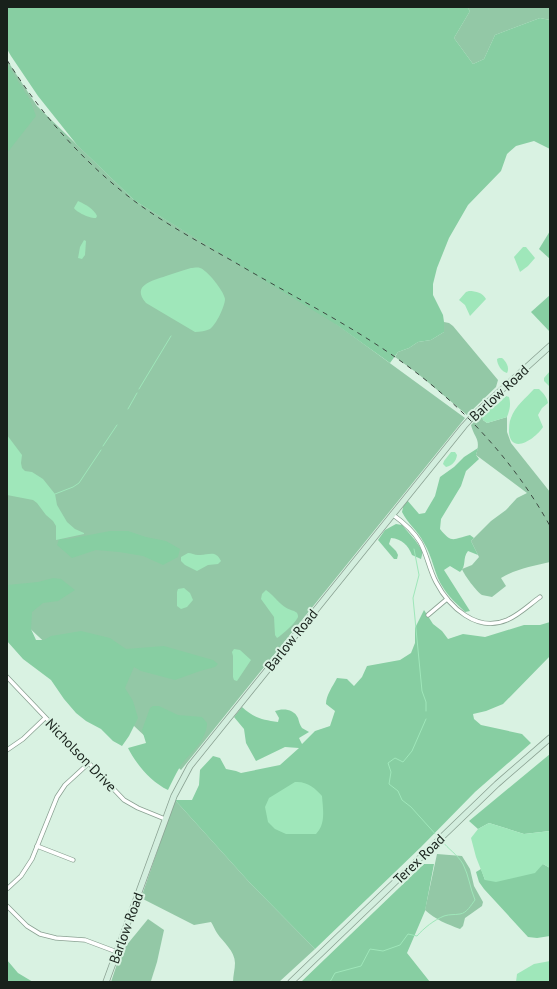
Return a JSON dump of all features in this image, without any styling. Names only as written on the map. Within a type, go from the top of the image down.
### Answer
[{"type":"street","name":"Barlow Road","points":[[106,982],[165,819],[178,788],[194,761],[470,418],[550,346]]},
{"type":"street","points":[[392,514],[410,529],[420,542],[436,582],[447,600],[468,617],[477,621],[489,623],[502,621],[512,617],[540,597]]},
{"type":"street","points":[[428,616],[447,600]]},
{"type":"street","name":"Nicholson Drive","points":[[7,677],[128,803],[165,819]]},
{"type":"street","points":[[7,750],[23,739],[45,718]]},
{"type":"street","name":"Terex Road","points":[[290,982],[497,784],[550,738]]},
{"type":"street","points":[[7,889],[27,867],[38,846],[57,796],[88,763]]},
{"type":"street","points":[[38,846],[74,860]]},
{"type":"street","points":[[7,906],[27,926],[40,934],[56,938],[85,940],[117,952]]},
{"type":"shaded area","points":[[7,7],[467,7],[470,11],[454,38],[473,64],[484,59],[495,35],[540,18],[550,20],[550,149],[534,141],[516,146],[507,154],[501,171],[468,205],[449,238],[437,268],[433,284],[433,295],[443,315],[444,332],[431,340],[418,342],[409,348],[398,352],[390,363],[337,325],[135,201],[77,145],[38,96],[11,56],[7,49]]},
{"type":"shaded area","points":[[467,7],[550,7],[550,20],[540,18],[495,35],[484,59],[473,64],[454,38],[470,11]]},
{"type":"shaded area","points":[[7,60],[37,106],[135,201],[313,307],[465,418],[181,770],[7,607]]},
{"type":"shaded area","points":[[7,64],[30,100],[36,116],[7,153]]},
{"type":"shaded area","points":[[78,201],[92,209],[96,213],[96,218],[87,216],[75,210],[74,208]]},
{"type":"shaded area","points":[[550,231],[550,259],[539,249]]},
{"type":"shaded area","points":[[84,240],[86,241],[85,255],[82,259],[78,258],[80,247]]},
{"type":"shaded area","points":[[523,247],[526,247],[535,258],[520,272],[514,257]]},
{"type":"shaded area","points":[[191,268],[199,268],[207,273],[218,286],[225,299],[222,311],[215,324],[210,329],[203,331],[195,332],[146,303],[141,292],[142,288],[150,282]]},
{"type":"shaded area","points":[[469,291],[479,293],[486,299],[470,316],[465,305],[459,300],[466,292]]},
{"type":"shaded area","points":[[550,295],[550,332],[531,312]]},
{"type":"shaded area","points":[[444,322],[453,326],[498,380],[496,387],[467,415],[417,373],[395,357],[398,352],[409,348],[418,342],[431,340],[444,332]]},
{"type":"shaded area","points":[[502,358],[506,363],[508,367],[507,373],[499,366],[497,359]]},
{"type":"shaded area","points":[[550,371],[550,387],[544,381],[544,378]]},
{"type":"shaded area","points":[[534,389],[539,389],[545,395],[548,403],[542,408],[538,415],[543,427],[536,435],[525,442],[519,444],[515,443],[511,440],[509,433],[510,420],[518,406]]},
{"type":"shaded area","points":[[506,396],[509,397],[510,402],[507,417],[487,423],[483,420],[482,414],[498,404]]},
{"type":"shaded area","points":[[482,414],[483,420],[487,423],[507,417],[507,432],[511,443],[550,492],[550,562],[531,566],[501,578],[506,586],[492,597],[482,595],[463,572],[462,569],[472,565],[479,557],[471,541],[491,521],[506,510],[517,498],[527,493],[476,455],[478,442],[471,425]]},
{"type":"shaded area","points":[[7,435],[22,455],[22,468],[25,471],[32,472],[43,479],[55,494],[57,505],[67,522],[84,534],[56,540],[56,526],[37,503],[33,500],[7,495]]},
{"type":"shaded area","points":[[478,448],[476,455],[479,459],[466,471],[461,486],[441,519],[440,529],[450,539],[470,535],[474,538],[471,541],[478,555],[468,551],[460,572],[450,566],[444,570],[470,611],[465,612],[444,589],[438,578],[427,548],[402,512],[404,503],[407,500],[419,514],[425,513],[435,496],[440,477],[454,467],[464,457]]},
{"type":"shaded area","points":[[451,452],[455,452],[457,457],[452,464],[446,467],[443,464],[444,461]]},
{"type":"shaded area","points":[[396,524],[402,525],[415,540],[422,550],[421,559],[412,555],[409,548],[401,541],[391,538],[389,544],[398,555],[397,559],[394,559],[378,540],[385,530]]},
{"type":"shaded area","points":[[110,531],[128,531],[146,537],[166,541],[180,549],[178,557],[163,565],[143,556],[96,550],[72,558],[57,545],[59,539],[68,539]]},
{"type":"shaded area","points":[[188,553],[198,555],[214,554],[219,557],[221,561],[218,564],[208,565],[197,571],[185,565],[181,561],[181,557]]},
{"type":"shaded area","points":[[53,578],[61,579],[75,590],[58,601],[43,603],[32,612],[31,629],[36,640],[44,640],[51,636],[81,631],[110,638],[126,649],[164,646],[213,660],[218,664],[215,667],[175,680],[141,671],[134,667],[125,688],[133,701],[138,718],[122,746],[113,741],[101,729],[86,721],[76,713],[51,680],[23,659],[7,641],[7,585],[38,582]]},
{"type":"shaded area","points":[[184,588],[190,593],[193,600],[187,607],[181,609],[177,606],[177,592],[178,589]]},
{"type":"shaded area","points":[[266,590],[287,609],[296,612],[298,615],[298,618],[293,624],[277,638],[275,635],[274,617],[261,599],[262,594]]},
{"type":"shaded area","points":[[424,610],[433,624],[442,631],[448,639],[463,634],[485,637],[524,625],[540,625],[550,622],[550,656],[503,704],[486,711],[473,714],[474,719],[481,725],[522,734],[531,743],[475,792],[421,847],[315,949],[250,883],[175,800],[192,800],[199,785],[200,770],[213,756],[220,758],[226,769],[241,773],[280,765],[299,748],[285,747],[256,761],[246,743],[244,729],[234,717],[242,707],[250,714],[258,718],[278,722],[279,718],[275,711],[291,711],[298,718],[302,728],[309,732],[299,738],[302,744],[315,731],[330,726],[335,711],[326,704],[326,701],[328,694],[337,678],[347,679],[354,686],[362,677],[367,666],[400,660],[411,653],[415,643],[415,628]]},
{"type":"shaded area","points":[[234,649],[240,650],[251,660],[237,681],[234,680],[233,677],[232,652]]},
{"type":"shaded area","points":[[153,706],[159,706],[178,715],[202,717],[207,723],[204,735],[198,746],[181,765],[168,790],[162,787],[145,772],[135,760],[128,748],[146,743],[142,730],[150,708]]},
{"type":"shaded area","points":[[550,754],[550,831],[524,834],[489,823],[478,829],[469,821]]},
{"type":"shaded area","points":[[295,782],[310,786],[317,790],[322,796],[323,821],[316,834],[286,834],[275,829],[268,822],[265,807],[269,798]]},
{"type":"shaded area","points":[[175,800],[250,883],[315,949],[279,982],[233,982],[235,963],[233,955],[211,922],[194,925],[141,898]]},
{"type":"shaded area","points":[[489,823],[524,834],[550,831],[550,868],[543,864],[535,873],[496,882],[485,880],[476,857],[471,838],[478,829]]},
{"type":"shaded area","points":[[437,854],[462,856],[470,869],[474,886],[483,902],[482,906],[465,918],[463,926],[460,929],[437,919],[425,910]]},
{"type":"shaded area","points":[[424,864],[434,864],[425,911],[407,953],[430,982],[301,982]]},
{"type":"shaded area","points":[[543,864],[550,868],[550,936],[537,938],[528,937],[484,889],[479,882],[476,872],[481,869],[485,880]]},
{"type":"shaded area","points":[[148,919],[164,930],[151,981],[111,982],[121,952]]},
{"type":"shaded area","points":[[7,960],[18,973],[33,982],[7,982]]},
{"type":"shaded area","points":[[550,961],[550,982],[516,982],[517,974],[534,964]]},
{"type":"waterway","points":[[139,389],[171,336]]},
{"type":"waterway","points":[[128,409],[137,393]]},
{"type":"waterway","points":[[103,446],[117,425]]},
{"type":"waterway","points":[[55,494],[79,483],[101,450]]},
{"type":"waterway","points":[[414,549],[419,575],[413,598],[422,691],[426,702],[426,711]]},
{"type":"waterway","points":[[426,719],[412,751],[403,762],[395,758],[388,763],[391,772],[389,784],[398,791],[402,800],[411,807],[438,837]]},
{"type":"waterway","points":[[330,982],[335,973],[361,966],[370,949],[383,951],[400,945],[408,934],[417,936],[426,927],[444,916],[462,913],[467,910],[475,900],[463,864],[442,841]]},
{"type":"railway","points":[[7,60],[48,118],[64,136],[114,185],[133,200],[183,233],[362,335],[402,362],[445,397],[466,416],[503,457],[536,502],[550,526]]}]
